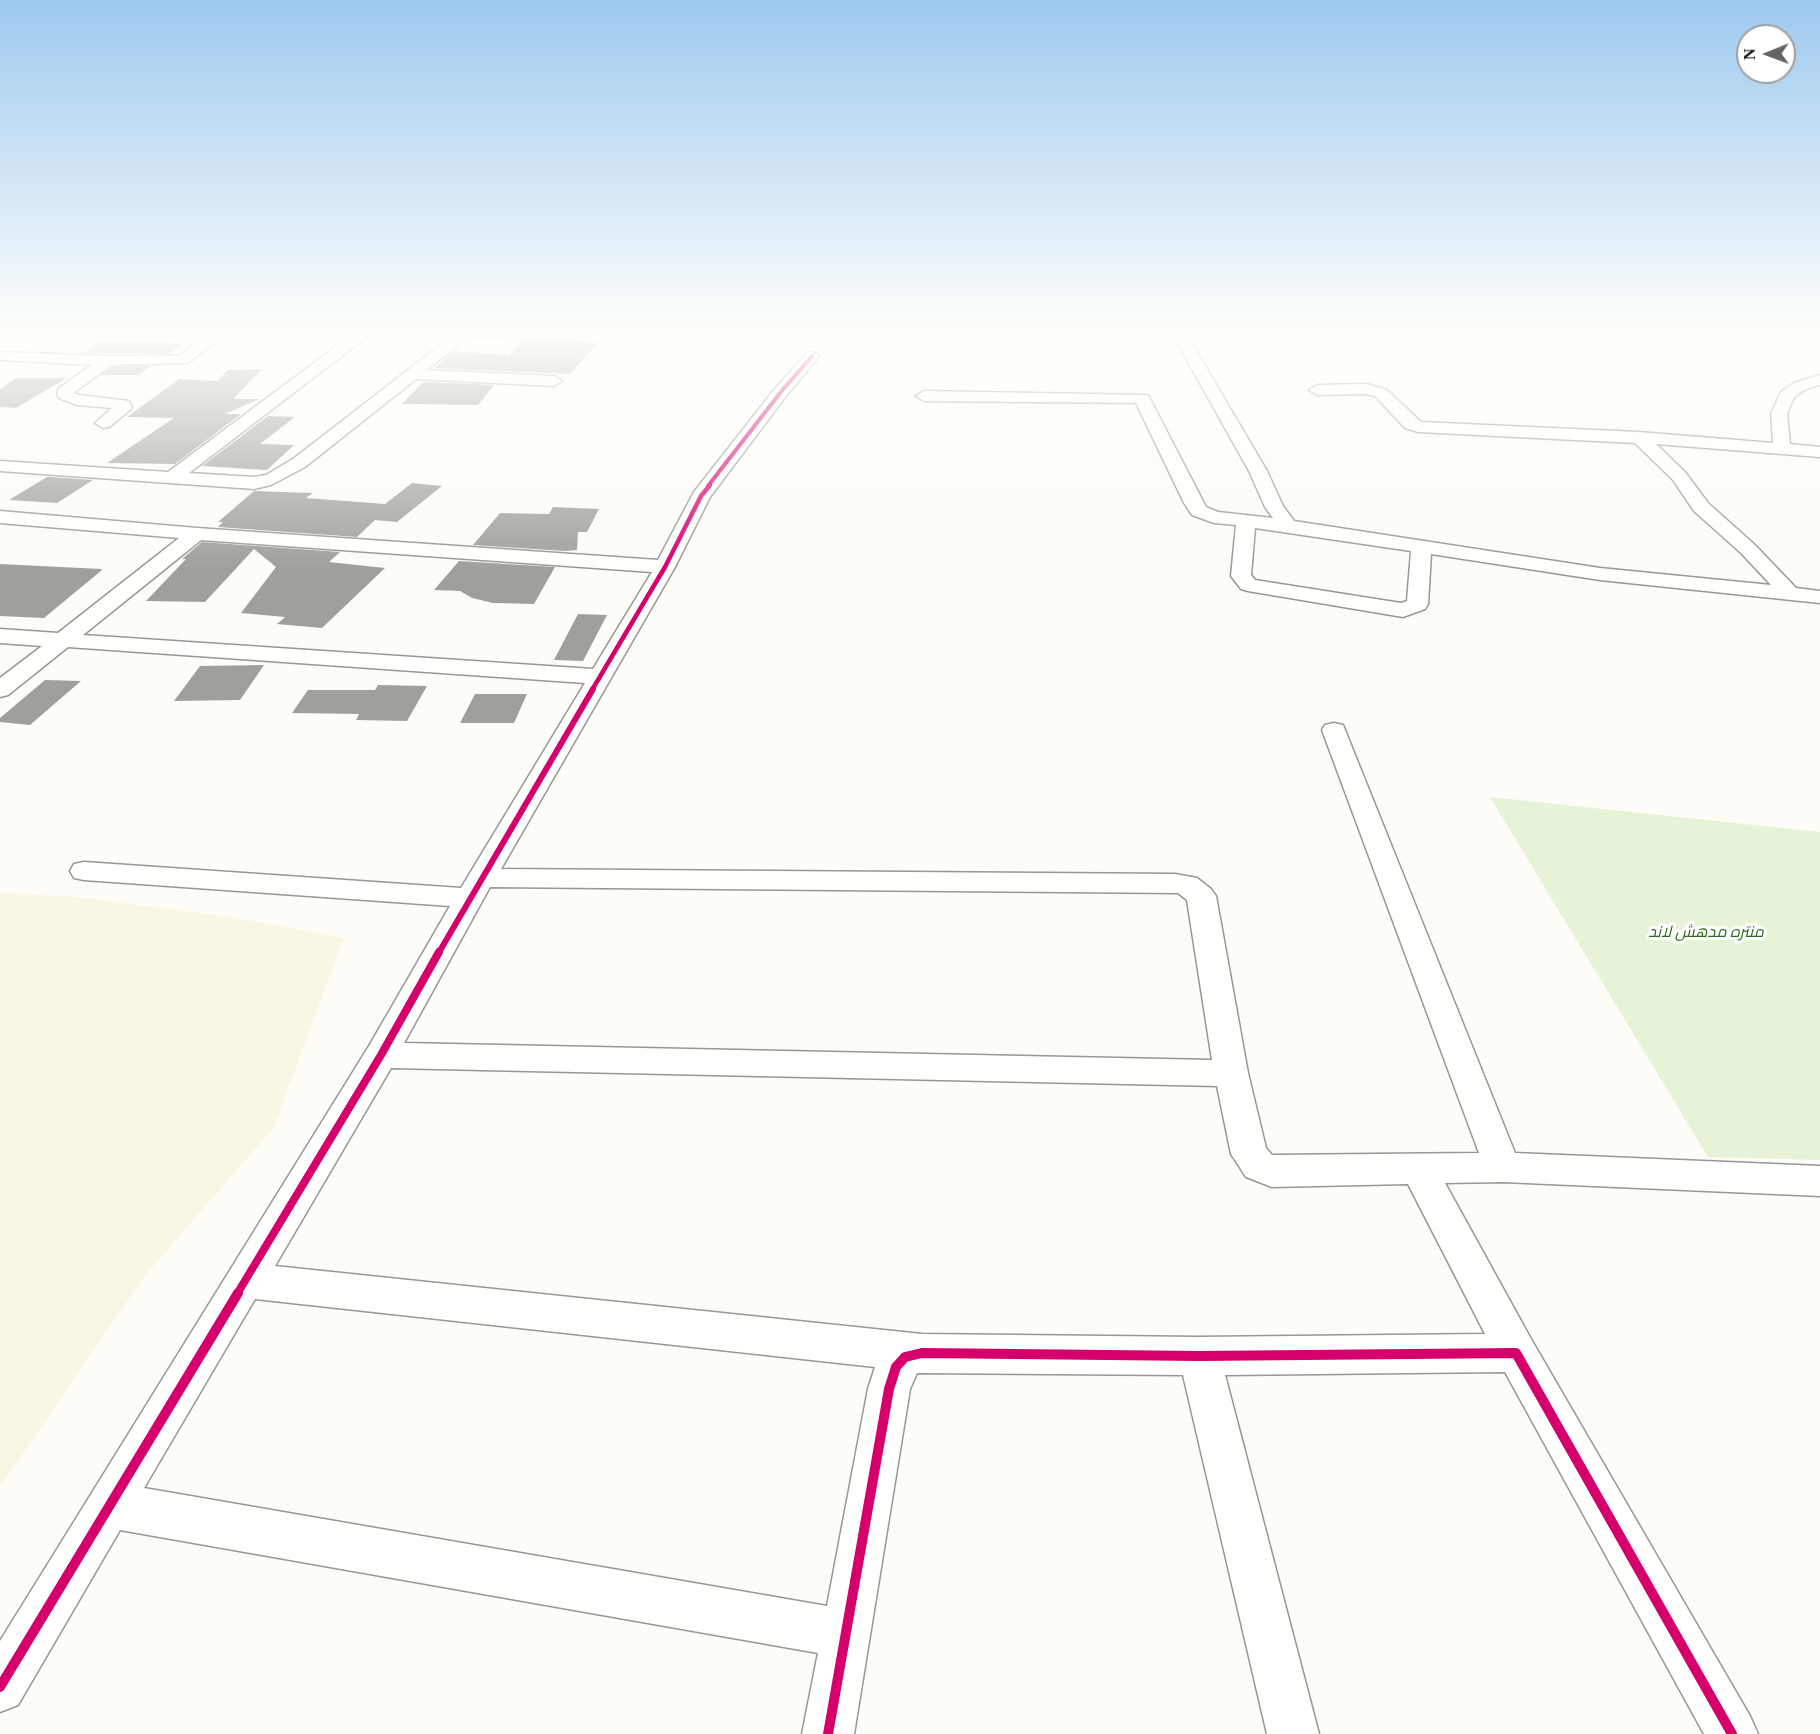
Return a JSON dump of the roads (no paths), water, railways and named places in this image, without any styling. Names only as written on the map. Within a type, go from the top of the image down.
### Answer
[{"type":"street","points":[[103,423],[121,409]]},
{"type":"street","points":[[171,478],[262,409]]},
{"type":"street","points":[[0,466],[254,483],[282,476],[369,409]]},
{"type":"street","points":[[0,1687],[381,1055],[475,888],[665,567],[701,496],[768,409]]},
{"type":"street","points":[[1149,409],[1193,503],[1199,511],[1214,517],[1288,526],[1600,574],[1820,597]]},
{"type":"street","points":[[1222,409],[1258,471],[1274,507],[1288,526]]},
{"type":"street","points":[[1396,409],[1411,424],[1418,427],[1639,437],[1820,452]]},
{"type":"street","points":[[1781,409],[1779,414],[1782,449]]},
{"type":"street","points":[[1639,437],[1679,476],[1701,507],[1748,549],[1791,595]]},
{"type":"street","points":[[0,518],[665,567]]},
{"type":"street","points":[[1246,521],[1241,576],[1248,585],[1403,609],[1417,604],[1421,547]]},
{"type":"street","points":[[0,690],[197,534]]},
{"type":"street","points":[[0,636],[601,677]]},
{"type":"street","points":[[1334,730],[1503,1167]]},
{"type":"street","points":[[84,871],[475,888],[1175,883],[1187,885],[1201,896],[1231,1073],[1249,1154],[1259,1166],[1272,1172],[1503,1167],[1820,1181]]},
{"type":"street","points":[[381,1055],[1231,1073]]},
{"type":"street","points":[[1418,1168],[1516,1353],[1732,1734]]},
{"type":"street","points":[[246,1280],[922,1353],[1198,1356],[1516,1353]]},
{"type":"street","points":[[828,1734],[889,1389],[896,1367],[905,1357],[922,1353]]},
{"type":"street","points":[[1198,1356],[1293,1734]]},
{"type":"street","points":[[109,1505],[846,1634]]},
{"type":"park label","name":"منتره مدهش لاند","points":[[1706,934]]}]
